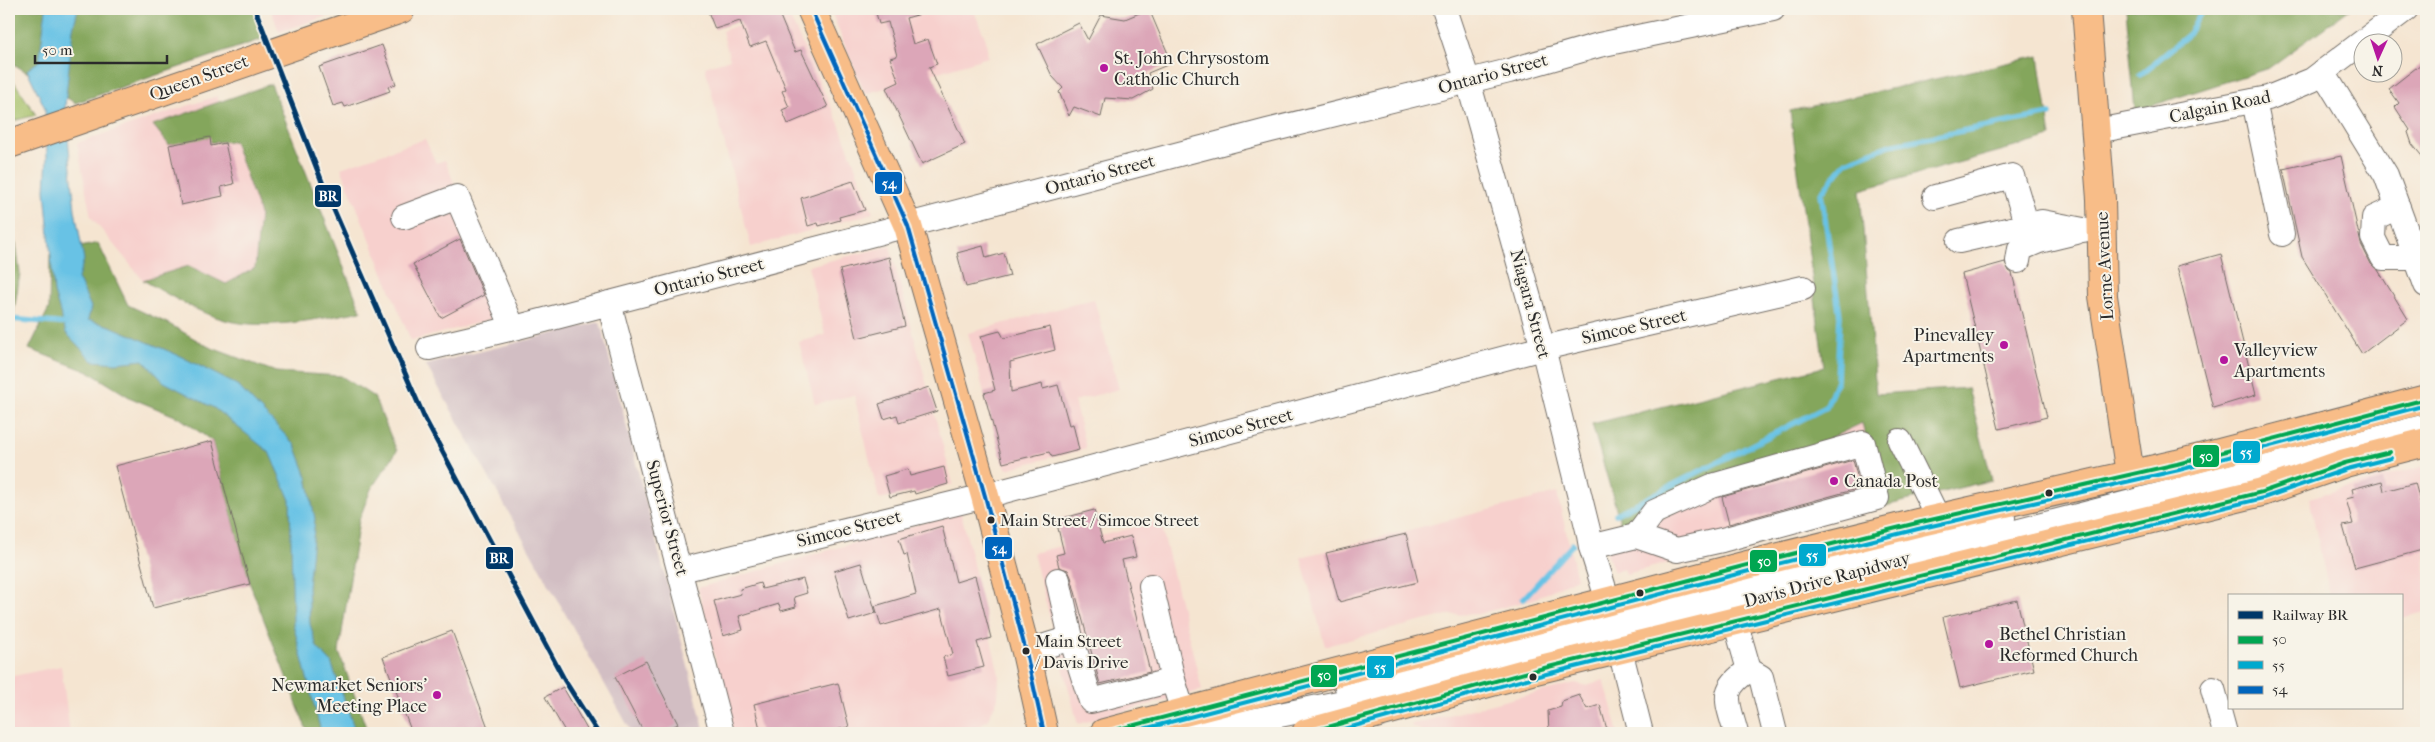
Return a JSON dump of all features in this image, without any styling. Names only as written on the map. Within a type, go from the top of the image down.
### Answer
[{"type":"main road","points":[[811,9],[908,226],[985,496],[1026,652],[1044,733]]},
{"type":"main road","name":"Lorne Avenue","points":[[2086,9],[2097,132],[2092,228],[2136,496]]},
{"type":"main road","name":"Queen Street","points":[[20,140],[395,11]]},
{"type":"main road","points":[[1306,733],[1532,671],[1735,621],[2136,496],[2177,464],[2426,399]]},
{"type":"main road","points":[[1104,733],[1188,723],[1608,601],[1938,518],[2136,496],[2262,492],[2345,464],[2426,442]]},
{"type":"street","name":"Niagara Street","points":[[1444,9],[1468,81],[1543,348],[1588,530],[1590,547],[1608,601]]},
{"type":"street","name":"Ontario Street","points":[[429,348],[513,328],[1468,81],[1599,45],[1773,9]]},
{"type":"street","name":"Calgain Road","points":[[2097,132],[2268,98],[2312,80],[2406,9]]},
{"type":"street","points":[[2323,72],[2386,175],[2426,285]]},
{"type":"street","points":[[2254,101],[2282,234]]},
{"type":"street","points":[[1935,197],[2012,176],[2027,226]]},
{"type":"street","points":[[404,217],[457,197],[513,328]]},
{"type":"street","points":[[2398,207],[2374,218],[2373,238],[2383,258],[2417,258]]},
{"type":"street","points":[[1959,241],[2042,222],[2092,228]]},
{"type":"street","points":[[2018,261],[2020,249],[2039,241],[2092,228]]},
{"type":"street","name":"Simcoe Street","points":[[681,570],[985,496],[1543,348],[1802,288]]},
{"type":"street","name":"Superior Street","points":[[609,303],[681,570],[722,733]]},
{"type":"street","name":"Davis Drive Rapidway","points":[[1188,723],[1227,725],[1411,688],[2136,496],[2426,413]]},
{"type":"street","name":"Davis Drive Rapidway","points":[[2136,496],[2426,426]]},
{"type":"street","points":[[1900,441],[1938,518]]},
{"type":"street","points":[[1590,547],[1636,536],[1677,550],[1722,540],[1877,498],[1863,443],[1712,486],[1654,512],[1636,536]]},
{"type":"street","points":[[1722,540],[1729,571]]},
{"type":"street","points":[[1058,580],[1071,638],[1091,701],[1173,680]]},
{"type":"street","points":[[1151,586],[1173,680],[1188,723]]},
{"type":"street","points":[[1735,621],[1749,670],[1760,677],[1775,733]]},
{"type":"street","points":[[1026,652],[1071,638]]},
{"type":"street","points":[[1620,650],[1641,733]]},
{"type":"street","points":[[1736,733],[1728,702],[1729,689],[1734,680],[1749,670]]},
{"type":"street","points":[[2213,689],[2225,733]]},
{"type":"shaded area","points":[[271,9],[348,9],[279,32]]},
{"type":"shaded area","points":[[786,9],[839,124],[873,213],[751,247],[705,67],[730,59],[722,31]]},
{"type":"shaded area","points":[[830,9],[973,9],[986,40],[988,57],[865,94]]},
{"type":"shaded area","points":[[217,96],[260,214],[255,268],[226,284],[189,266],[143,280],[91,217],[77,143]]},
{"type":"shaded area","points":[[425,139],[436,163],[445,160],[506,315],[411,341],[341,168]]},
{"type":"shaded area","points":[[890,246],[953,484],[879,499],[854,395],[815,404],[799,342],[825,335],[808,266]]},
{"type":"shaded area","points":[[1094,299],[1119,389],[1074,401],[1086,448],[1007,469],[1003,463],[968,333]]},
{"type":"shaded area","points":[[600,322],[705,733],[632,733],[426,365]]},
{"type":"shaded area","points":[[1862,423],[1885,506],[1626,574],[1624,569],[1614,572],[1603,540],[1624,536]]},
{"type":"shaded area","points":[[2425,466],[2426,612],[2402,618],[2402,594],[2330,594],[2309,498]]},
{"type":"shaded area","points":[[1557,493],[1577,578],[1534,599],[1478,614],[1447,615],[1325,646],[1301,557]]},
{"type":"shaded area","points":[[961,512],[999,675],[998,698],[988,719],[975,730],[963,733],[733,733],[698,588]]},
{"type":"shaded area","points":[[1160,521],[1202,690],[1078,724],[1033,553]]},
{"type":"shaded area","points":[[61,666],[70,733],[9,733],[9,677]]},
{"type":"shaded area","points":[[1604,680],[1619,733],[1421,733],[1420,730],[1409,725],[1575,683],[1587,686]]},
{"type":"green space","points":[[9,9],[255,9],[265,38],[75,103],[9,61]]},
{"type":"green space","points":[[2126,9],[2350,9],[2269,68],[2135,111]]},
{"type":"green space","points":[[2039,56],[2051,137],[1860,190],[1876,394],[1968,388],[1992,480],[1885,506],[1862,423],[1624,536],[1592,424],[1824,367],[1790,111]]},
{"type":"green space","points":[[9,74],[36,115],[9,122]]},
{"type":"green space","points":[[271,84],[361,311],[293,323],[240,323],[225,320],[183,303],[143,280],[189,266],[226,284],[255,268],[260,214],[234,141],[169,145],[153,125]]},
{"type":"green space","points":[[9,238],[16,243],[20,273],[9,344]]},
{"type":"green space","points":[[98,243],[128,305],[169,324],[209,347],[276,372],[341,376],[374,397],[397,451],[371,489],[359,520],[339,652],[368,733],[308,733],[250,584],[212,441],[180,418],[131,398],[89,372],[29,349],[49,308],[50,254]]},
{"type":"water","points":[[46,9],[78,9],[73,29],[65,106],[75,210],[84,260],[78,278],[91,307],[88,320],[110,326],[180,356],[237,385],[295,445],[307,477],[315,519],[308,587],[310,624],[317,647],[331,662],[356,733],[322,733],[320,728],[293,624],[290,500],[269,452],[214,408],[164,382],[143,360],[116,363],[93,361],[66,333],[54,292],[45,190],[47,157],[45,108],[27,70],[39,61]]},
{"type":"building","points":[[707,9],[777,9],[795,52],[801,50],[828,107],[788,124],[782,110],[789,107],[782,91],[786,89],[766,41],[750,47],[740,21],[715,29]]},
{"type":"building","points":[[875,9],[920,9],[921,14],[906,18],[913,44],[928,39],[937,64],[929,67],[965,144],[922,164],[886,88],[899,82],[890,58],[897,56],[888,22],[879,24]]},
{"type":"building","name":"St. John Chrysostom Catholic Church","points":[[1149,9],[1172,63],[1148,73],[1153,89],[1133,100],[1105,98],[1101,117],[1074,107],[1069,116],[1059,92],[1063,88],[1052,76],[1037,44],[1079,23],[1088,40],[1101,15],[1125,19]]},
{"type":"building","points":[[382,45],[396,84],[388,87],[390,91],[345,107],[343,103],[333,106],[319,67]]},
{"type":"building","points":[[2421,64],[2426,72],[2426,161],[2412,144],[2408,132],[2410,130],[2395,107],[2399,103],[2389,89],[2398,82],[2402,82],[2402,79]]},
{"type":"building","points":[[210,137],[211,146],[225,143],[234,184],[221,187],[223,196],[181,205],[169,145]]},
{"type":"building","points":[[2341,156],[2361,244],[2371,264],[2378,270],[2408,319],[2362,354],[2302,257],[2283,169]]},
{"type":"building","points":[[853,181],[865,210],[839,217],[840,220],[819,226],[818,223],[808,226],[801,198]]},
{"type":"building","points":[[460,239],[484,295],[441,318],[413,264]]},
{"type":"building","points":[[983,246],[986,258],[1004,253],[1010,276],[966,287],[957,253]]},
{"type":"building","name":"Valleyview Apartments","points":[[2221,254],[2256,395],[2213,408],[2177,266]]},
{"type":"building","points":[[889,257],[905,326],[857,338],[840,270]]},
{"type":"building","name":"Pinevalley Apartments","points":[[2005,262],[2012,273],[2047,417],[1999,429],[1962,274]]},
{"type":"building","points":[[1050,327],[1055,350],[1010,362],[1011,392],[1042,384],[1043,389],[1058,385],[1069,425],[1073,424],[1079,450],[1052,457],[1049,452],[1003,463],[984,393],[995,390],[981,336],[1000,331],[1004,338]]},
{"type":"building","points":[[929,387],[937,411],[899,423],[897,415],[884,419],[879,404]]},
{"type":"building","points":[[212,441],[250,584],[153,608],[115,466]]},
{"type":"building","points":[[1853,460],[1860,488],[1729,524],[1722,497]]},
{"type":"building","points":[[944,467],[948,484],[915,494],[914,491],[890,497],[884,476],[908,469],[910,476]]},
{"type":"building","points":[[2382,481],[2384,491],[2415,483],[2426,523],[2426,549],[2355,568],[2343,526],[2353,524],[2346,499],[2354,497],[2352,489]]},
{"type":"building","points":[[1094,510],[1103,543],[1131,536],[1136,557],[1122,560],[1150,672],[1100,684],[1071,577],[1068,570],[1059,567],[1056,555],[1064,553],[1056,520]]},
{"type":"building","points":[[942,526],[956,582],[975,576],[991,638],[977,642],[984,667],[948,676],[943,657],[953,654],[941,609],[881,626],[875,606],[916,594],[907,554],[904,555],[899,539]]},
{"type":"building","points":[[1406,534],[1418,582],[1339,602],[1326,553]]},
{"type":"building","points":[[861,563],[876,613],[849,621],[834,571]]},
{"type":"building","points":[[803,579],[807,593],[794,597],[796,607],[781,611],[779,604],[739,616],[743,630],[723,636],[714,601],[741,594],[740,589],[760,583],[762,589]]},
{"type":"building","name":"Bethel Christian Reformed Church","points":[[2017,600],[2034,670],[1960,688],[1943,617]]},
{"type":"building","name":"Newmarket Seniors' Meeting Place","points":[[452,631],[490,733],[412,733],[383,657]]},
{"type":"building","points":[[646,661],[678,724],[661,733],[644,733],[615,677]]},
{"type":"building","points":[[838,683],[849,727],[822,733],[761,733],[754,704]]},
{"type":"building","points":[[563,687],[589,733],[566,733],[545,697]]},
{"type":"building","points":[[1579,695],[1587,709],[1600,705],[1608,733],[1549,733],[1548,711],[1561,707],[1562,701]]},
{"type":"waterway","points":[[2140,75],[2188,35],[2203,9]]},
{"type":"waterway","points":[[1616,514],[1826,407],[1837,380],[1840,316],[1821,193],[1846,162],[1890,145],[2050,114]]},
{"type":"waterway","points":[[9,319],[69,324]]},
{"type":"waterway","points":[[1523,599],[1573,544]]},
{"type":"rail line","name":"BR","points":[[255,9],[324,187],[425,419],[565,681],[598,733]]},
{"type":"transit line","name":"54","points":[[811,9],[908,226],[985,496],[1026,652],[1044,733]]},
{"type":"transit line","name":"50","points":[[1104,733],[1747,565],[1917,523],[2177,464],[2426,399]]},
{"type":"transit line","name":"55","points":[[1128,733],[1749,571],[1918,529],[2179,470],[2426,405]]},
{"type":"transit line","name":"50","points":[[1306,733],[1532,671],[2262,492],[2345,463],[2390,452]]},
{"type":"transit line","name":"55","points":[[1329,733],[1534,677],[2263,498],[2347,469],[2391,458]]},
{"type":"place","name":"St. John Chrysostom Catholic Church","points":[[1104,68]]},
{"type":"place","name":"Pinevalley Apartments","points":[[2004,345]]},
{"type":"place","name":"Valleyview Apartments","points":[[2224,360]]},
{"type":"place","name":"Canada Post","points":[[1834,481]]},
{"type":"place","name":"Main Street / Simcoe Street","points":[[991,520]]},
{"type":"place","name":"Bethel Christian Reformed Church","points":[[1989,644]]},
{"type":"place","name":"Main Street / Davis Drive","points":[[1026,651]]},
{"type":"place","name":"Newmarket Seniors' Meeting Place","points":[[437,695]]}]
